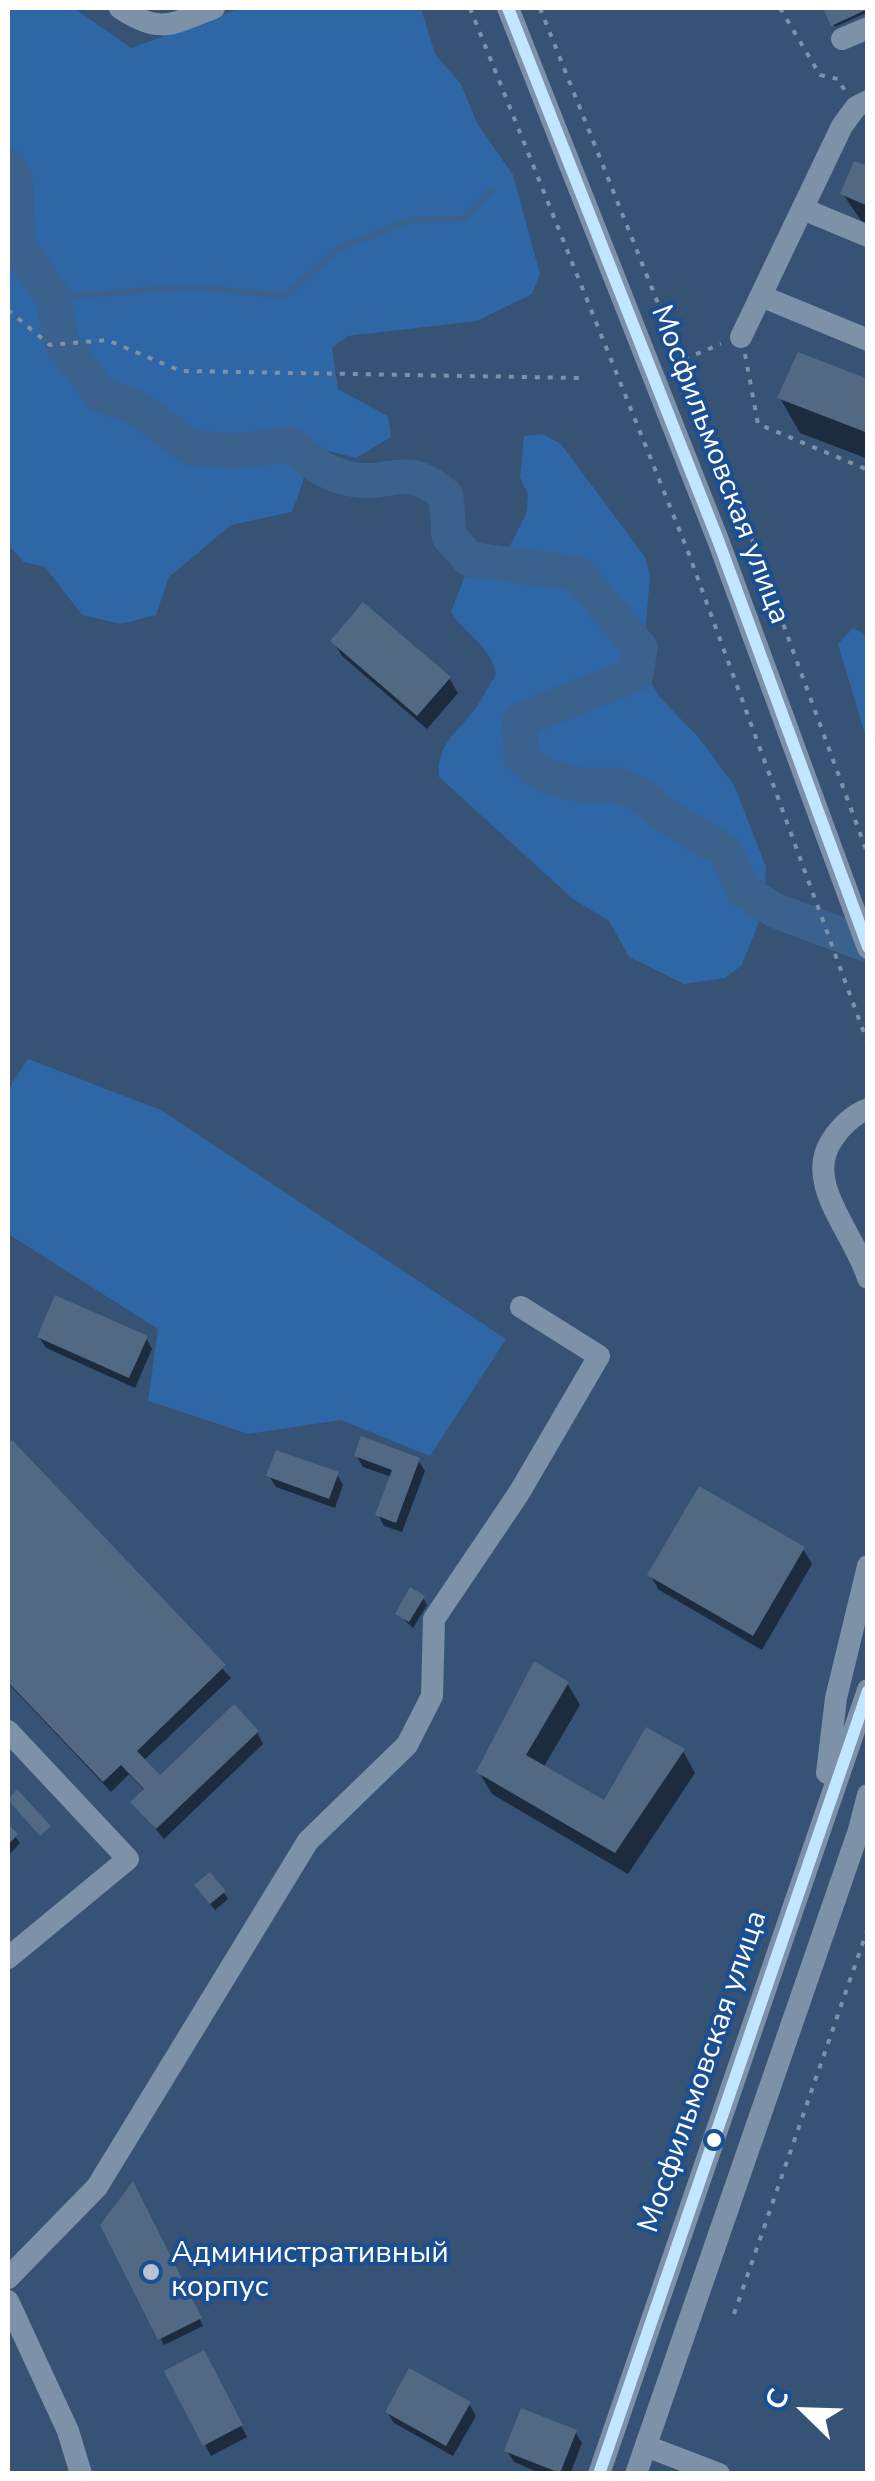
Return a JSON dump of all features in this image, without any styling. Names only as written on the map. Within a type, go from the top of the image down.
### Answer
[{"type":"street","points":[[120,8],[141,22],[162,28],[214,8]]},
{"type":"street","name":"Мосфильмовская улица","points":[[508,8],[718,540],[868,948]]},
{"type":"street","points":[[842,39],[868,28]]},
{"type":"street","points":[[741,336],[802,210],[862,104]]},
{"type":"street","points":[[802,210],[868,236]]},
{"type":"street","points":[[761,296],[868,340]]},
{"type":"street","points":[[868,1108],[838,1130],[820,1157],[822,1188],[839,1212],[868,1278]]},
{"type":"street","points":[[8,2278],[97,2187],[308,1840],[408,1745],[432,1696],[434,1619],[519,1492],[599,1356],[521,1306]]},
{"type":"street","points":[[822,1816],[836,1698],[868,1566]]},
{"type":"street","name":"Мосфильмовская улица","points":[[600,2474],[868,1690]]},
{"type":"street","points":[[8,1732],[128,1859],[8,1958]]},
{"type":"street","points":[[636,2474],[863,1821],[868,1794]]},
{"type":"street","points":[[8,2301],[68,2432],[81,2474]]},
{"type":"street","points":[[646,2446],[719,2474]]},
{"type":"path","points":[[470,8],[688,549],[868,1044]]},
{"type":"path","points":[[540,8],[749,532],[868,855]]},
{"type":"path","points":[[780,8],[820,75],[838,80],[862,104]]},
{"type":"path","points":[[8,310],[50,345],[107,340],[182,372],[580,378]]},
{"type":"path","points":[[682,360],[741,336],[758,424],[868,470]]},
{"type":"path","points":[[734,2314],[868,1928]]},
{"type":"shaded area","points":[[8,8],[74,8],[131,48],[241,8],[421,8],[435,54],[461,84],[477,123],[513,175],[540,274],[532,294],[477,321],[348,336],[332,348],[338,389],[388,416],[391,437],[356,458],[317,448],[291,512],[231,525],[169,577],[156,615],[121,624],[82,615],[45,567],[24,562],[8,545]]},
{"type":"shaded area","points":[[543,434],[561,444],[645,557],[650,577],[643,658],[649,678],[658,695],[699,738],[734,785],[766,867],[764,909],[742,965],[725,978],[684,984],[629,957],[609,921],[573,899],[439,777],[445,747],[496,674],[484,648],[451,612],[465,576],[502,561],[526,514],[528,495],[520,477],[524,436]]},
{"type":"shaded area","points":[[853,628],[867,635],[867,741],[838,644]]},
{"type":"shaded area","points":[[28,1059],[161,1110],[506,1339],[430,1456],[341,1420],[248,1434],[148,1401],[158,1329],[8,1234],[8,1089]]},
{"type":"building","points":[[823,8],[868,8],[868,9],[831,26]]},
{"type":"building","points":[[854,161],[868,166],[868,206],[840,194]]},
{"type":"building","points":[[798,352],[868,379],[868,433],[777,398]]},
{"type":"building","points":[[363,602],[451,677],[417,716],[330,641]]},
{"type":"building","points":[[55,1295],[148,1336],[129,1378],[37,1337]]},
{"type":"building","points":[[361,1436],[420,1458],[396,1523],[375,1515],[392,1470],[354,1456]]},
{"type":"building","points":[[12,1440],[226,1665],[137,1751],[160,1775],[234,1704],[259,1731],[156,1829],[130,1802],[144,1789],[121,1765],[103,1782],[8,1682],[8,1444]]},
{"type":"building","points":[[276,1450],[339,1472],[329,1499],[266,1476]]},
{"type":"building","points":[[699,1486],[805,1547],[753,1636],[647,1575]]},
{"type":"building","points":[[410,1587],[425,1596],[409,1622],[395,1614]]},
{"type":"building","points":[[534,1661],[569,1682],[526,1755],[604,1800],[646,1727],[685,1749],[615,1853],[476,1772]]},
{"type":"building","points":[[17,1789],[51,1826],[40,1836],[8,1800]]},
{"type":"building","points":[[8,1824],[18,1834],[8,1845]]},
{"type":"building","points":[[210,1872],[226,1891],[210,1904],[194,1885]]},
{"type":"building","name":"Административный корпус","points":[[133,2181],[202,2318],[158,2340],[100,2225]]},
{"type":"building","points":[[204,2350],[243,2425],[203,2446],[164,2371]]},
{"type":"building","points":[[409,2368],[471,2402],[446,2446],[385,2412]]},
{"type":"building","points":[[521,2408],[577,2430],[560,2473],[504,2451]]},
{"type":"waterway","points":[[8,166],[15,177],[18,246],[53,297],[62,343],[102,396],[134,406],[191,448],[239,451],[291,444],[318,466],[342,477],[365,481],[420,479],[446,496],[449,536],[469,559],[578,574],[640,648],[636,674],[520,720],[521,757],[544,775],[579,785],[617,785],[642,795],[664,815],[725,851],[744,891],[774,910],[868,945]]},
{"type":"waterway","points":[[53,297],[193,287],[285,296],[339,248],[410,220],[464,219],[491,190]]},
{"type":"transit line","points":[[508,8],[718,540],[868,947]]},
{"type":"transit line","points":[[599,2474],[868,1691]]},
{"type":"place","name":"Административный корпус","points":[[151,2272]]}]
